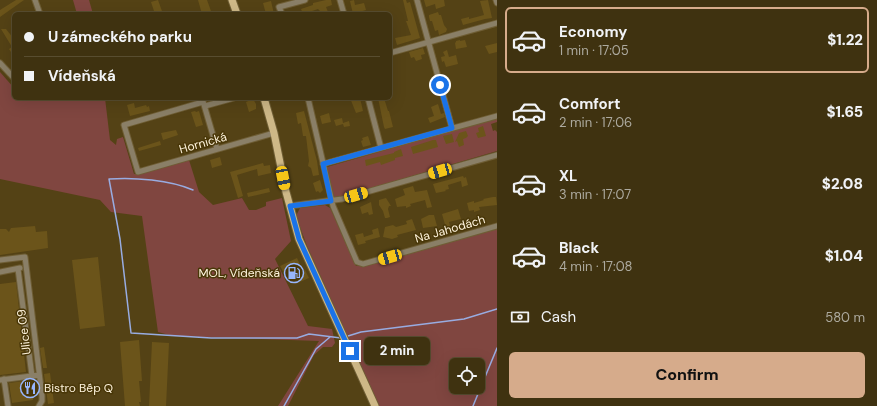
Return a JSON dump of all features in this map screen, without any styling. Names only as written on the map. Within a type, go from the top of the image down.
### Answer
[{"type":"main road","points":[[232,0],[236,12]]},
{"type":"main road","points":[[265,100],[274,133],[299,239],[375,406]]},
{"type":"street","points":[[35,0],[39,12]]},
{"type":"street","points":[[281,12],[279,7],[305,0]]},
{"type":"street","points":[[340,0],[343,12]]},
{"type":"street","points":[[417,0],[452,128]]},
{"type":"street","points":[[392,53],[497,23]]},
{"type":"street","points":[[0,63],[12,76]]},
{"type":"street","points":[[217,149],[204,102],[219,100]]},
{"type":"street","points":[[308,100],[331,201]]},
{"type":"street","points":[[369,100],[381,148]]},
{"type":"street","name":"Hornická","points":[[204,102],[124,125],[138,172],[274,133]]},
{"type":"street","points":[[323,164],[497,116]]},
{"type":"street","points":[[290,206],[331,201],[497,155]]},
{"type":"street","name":"Na Jahodách","points":[[331,201],[351,249],[359,264],[497,226]]},
{"type":"street","name":"Ulice 09","points":[[0,260],[25,258],[42,396],[39,405]]},
{"type":"street","points":[[0,272],[26,265]]},
{"type":"street","name":"Ulice 09","points":[[18,268],[32,376]]},
{"type":"street","points":[[8,406],[2,379],[39,375]]},
{"type":"shaded area","points":[[73,0],[89,0],[92,12],[76,12]]},
{"type":"shaded area","points":[[0,72],[12,86],[12,100],[105,100],[110,140],[116,145],[117,139],[123,137],[134,174],[189,160],[199,192],[213,205],[242,198],[249,210],[256,210],[266,206],[266,202],[282,198],[291,241],[275,259],[308,326],[332,329],[335,343],[332,347],[323,347],[314,355],[288,406],[278,406],[319,341],[173,336],[158,332],[142,216],[111,212],[100,200],[0,179]]},
{"type":"shaded area","points":[[497,118],[497,122],[491,124],[493,131],[495,130],[497,132],[497,151],[337,198],[334,197],[327,167]]},
{"type":"shaded area","points":[[325,205],[330,208],[356,266],[362,266],[497,229],[497,406],[379,406],[307,246],[296,216],[300,208]]},
{"type":"building","points":[[16,0],[24,0],[0,17],[0,10]]},
{"type":"building","points":[[158,0],[162,12],[154,12],[151,2]]},
{"type":"building","points":[[198,0],[207,0],[211,11],[201,12]]},
{"type":"building","points":[[331,0],[332,5],[326,7],[328,12],[321,12],[318,9],[309,12],[302,12],[301,9],[313,5],[313,3]]},
{"type":"building","points":[[354,0],[355,5],[364,3],[366,10],[353,12],[350,1]]},
{"type":"building","points":[[403,0],[406,0],[407,3],[410,2],[420,38],[397,45],[395,38],[411,35],[406,21],[408,21]]},
{"type":"building","points":[[424,0],[444,0],[445,6],[436,9],[435,4],[426,7]]},
{"type":"building","points":[[488,0],[492,18],[463,25],[461,19],[469,17],[469,19],[484,15],[480,1]]},
{"type":"building","points":[[271,1],[274,12],[265,12],[263,3]]},
{"type":"building","points":[[438,12],[439,15],[441,15],[447,29],[446,32],[439,35],[438,30],[435,31],[429,17],[429,15]]},
{"type":"building","points":[[1,29],[6,29],[12,36],[12,47]]},
{"type":"building","points":[[465,40],[467,47],[456,49],[455,43],[456,41]]},
{"type":"building","points":[[497,43],[497,52],[489,54],[485,46]]},
{"type":"building","points":[[423,48],[425,54],[421,55],[422,59],[416,61],[414,57],[411,58],[409,52]]},
{"type":"building","points":[[447,50],[449,57],[456,55],[458,64],[446,67],[444,61],[442,62],[441,57],[445,56],[443,52]]},
{"type":"building","points":[[254,100],[256,104],[256,109],[249,112],[246,102]]},
{"type":"building","points":[[351,100],[360,100],[363,111],[356,113]]},
{"type":"building","points":[[378,100],[385,100],[393,127],[385,129]]},
{"type":"building","points":[[134,103],[135,108],[146,105],[147,107],[149,106],[150,111],[130,116],[127,105]]},
{"type":"building","points":[[438,104],[441,114],[444,113],[445,117],[430,123],[428,118],[434,116],[431,107]]},
{"type":"building","points":[[199,111],[203,125],[196,127],[191,112]]},
{"type":"building","points":[[304,111],[317,161],[319,175],[313,176],[311,168],[308,166],[309,161],[306,136],[303,136],[301,123],[298,124],[296,113]]},
{"type":"building","points":[[329,113],[331,122],[322,124],[320,116]]},
{"type":"building","points":[[342,118],[343,123],[349,121],[350,126],[344,127],[343,124],[336,126],[334,120]]},
{"type":"building","points":[[483,126],[486,136],[478,138],[476,133],[479,132],[478,128]]},
{"type":"building","points":[[176,130],[178,135],[163,140],[161,133]]},
{"type":"building","points":[[466,131],[468,136],[463,139],[464,145],[459,147],[457,141],[455,142],[459,133]]},
{"type":"building","points":[[452,134],[454,142],[446,144],[443,136]]},
{"type":"building","points":[[368,136],[371,145],[363,147],[361,141],[363,140],[362,138]]},
{"type":"building","points":[[436,140],[438,147],[413,154],[411,147]]},
{"type":"building","points":[[160,141],[161,145],[139,151],[138,148]]},
{"type":"building","points":[[401,149],[403,156],[395,158],[395,160],[381,165],[380,162],[366,166],[365,160],[394,153]]},
{"type":"building","points":[[220,157],[222,165],[212,168],[210,160]]},
{"type":"building","points":[[263,163],[264,166],[270,165],[271,173],[258,176],[257,169],[237,175],[243,196],[238,198],[230,172]]},
{"type":"building","points":[[463,176],[464,178],[466,177],[468,185],[462,187],[461,181],[448,185],[449,189],[445,190],[446,191],[436,193],[433,184]]},
{"type":"building","points":[[320,180],[323,190],[320,193],[318,191],[316,192],[313,183]]},
{"type":"building","points":[[413,186],[415,192],[427,190],[432,207],[427,208],[425,200],[410,204],[411,206],[406,208],[406,206],[397,207],[395,199],[405,195],[403,189]]},
{"type":"building","points":[[269,188],[270,192],[248,197],[247,193]]},
{"type":"building","points":[[496,197],[497,205],[479,207],[480,210],[474,212],[474,210],[469,211],[467,203],[474,201],[474,203]]},
{"type":"building","points":[[386,198],[391,206],[389,206],[388,209],[390,217],[385,218],[379,205],[379,200]]},
{"type":"building","points":[[371,202],[373,214],[369,215],[368,212],[362,214],[360,207]]},
{"type":"building","points":[[458,209],[461,219],[449,222],[450,226],[446,228],[442,214]]},
{"type":"building","points":[[429,215],[434,215],[437,226],[423,228],[421,219]]},
{"type":"building","points":[[412,219],[416,230],[397,235],[398,237],[392,239],[383,237],[385,227],[393,225],[396,227],[407,224],[406,221]]},
{"type":"building","points":[[35,226],[36,232],[47,231],[48,248],[0,255],[0,229],[6,229],[9,232],[11,228]]},
{"type":"building","points":[[378,228],[380,237],[365,241],[366,243],[358,245],[355,235],[363,233],[364,237],[373,234],[372,230]]},
{"type":"building","points":[[98,257],[105,326],[80,329],[72,260]]},
{"type":"building","points":[[297,258],[303,271],[305,270],[309,278],[295,284],[290,272],[285,275],[280,266]]},
{"type":"building","points":[[16,282],[26,372],[0,375],[0,284]]},
{"type":"building","points":[[139,340],[142,381],[139,381],[141,402],[139,402],[140,406],[125,406],[120,342]]},
{"type":"building","points":[[152,342],[169,343],[166,406],[149,406]]},
{"type":"building","points":[[44,347],[47,368],[43,368],[40,348]]},
{"type":"building","points":[[50,373],[54,403],[48,404],[44,374]]},
{"type":"building","points":[[31,380],[33,400],[12,403],[9,383]]},
{"type":"waterway","points":[[193,190],[174,184],[152,180],[129,178],[109,179],[120,239],[131,333],[211,338],[297,338],[309,334],[341,338]]},
{"type":"waterway","points":[[348,336],[361,332],[464,319],[497,309]]},
{"type":"waterway","points":[[284,406],[316,349],[330,337]]},
{"type":"waterway","points":[[473,406],[497,348]]},
{"type":"place","name":"MOL, Vídeňská","points":[[294,273]]},
{"type":"place","name":"Bistro Bếp Q","points":[[30,388]]},
{"type":"route","points":[[350,351],[299,239],[290,206],[331,201],[323,164],[452,128],[440,85]]}]
